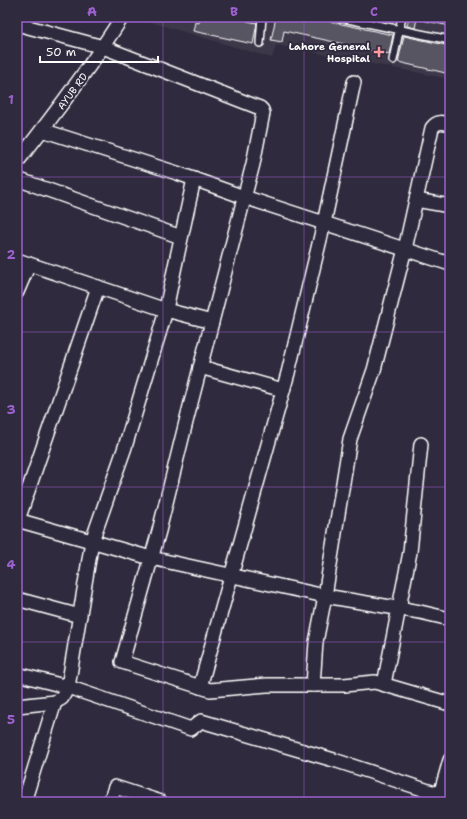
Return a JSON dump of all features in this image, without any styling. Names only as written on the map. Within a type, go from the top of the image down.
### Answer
[{"type":"street","name":"AYUB RD","points":[[17,162],[68,97],[122,17]]},
{"type":"street","points":[[17,24],[38,23],[260,108],[263,113],[253,164],[159,531],[122,662],[210,690],[267,685],[344,685],[375,682],[450,704]]},
{"type":"street","points":[[200,687],[284,390],[324,223],[354,82]]},
{"type":"street","points":[[313,685],[316,642],[325,596],[350,439],[374,370],[405,249],[432,128],[435,124],[440,122],[450,124]]},
{"type":"street","points":[[42,130],[450,264]]},
{"type":"street","points":[[17,179],[181,237]]},
{"type":"street","points":[[17,706],[55,702],[62,698],[68,687],[92,541],[124,448],[166,310],[194,179]]},
{"type":"street","points":[[416,200],[450,206]]},
{"type":"street","points":[[17,292],[23,262],[166,310],[212,322]]},
{"type":"street","points":[[98,287],[18,520],[151,558],[325,596],[400,608],[450,619]]},
{"type":"street","points":[[200,367],[284,390]]},
{"type":"street","points":[[384,684],[410,552],[421,444]]},
{"type":"street","points":[[17,599],[80,616]]},
{"type":"street","points":[[17,674],[68,687],[191,729],[201,721],[337,761],[443,798],[450,760]]},
{"type":"street","points":[[24,802],[55,702]]},
{"type":"street","points":[[110,802],[115,787],[161,802]]},
{"type":"lane","points":[[260,43],[262,17]]},
{"type":"lane","points":[[338,17],[450,40]]},
{"type":"lane","points":[[393,60],[402,17]]},
{"type":"shaded area","name":"Lahore General Hospital","points":[[134,17],[450,17],[450,79],[276,45],[272,58]]},
{"type":"building","points":[[200,17],[248,17],[247,21],[257,23],[253,44],[193,31],[195,22],[199,23]]},
{"type":"building","points":[[276,17],[309,17],[393,35],[389,54],[284,31],[282,42],[271,40]]},
{"type":"building","points":[[360,17],[398,17],[396,25]]},
{"type":"building","points":[[409,17],[450,17],[450,26],[417,19],[415,28],[407,26]]},
{"type":"building","points":[[404,36],[450,46],[450,74],[398,62]]},
{"type":"place","name":"Lahore General Hospital","points":[[379,52]]}]
